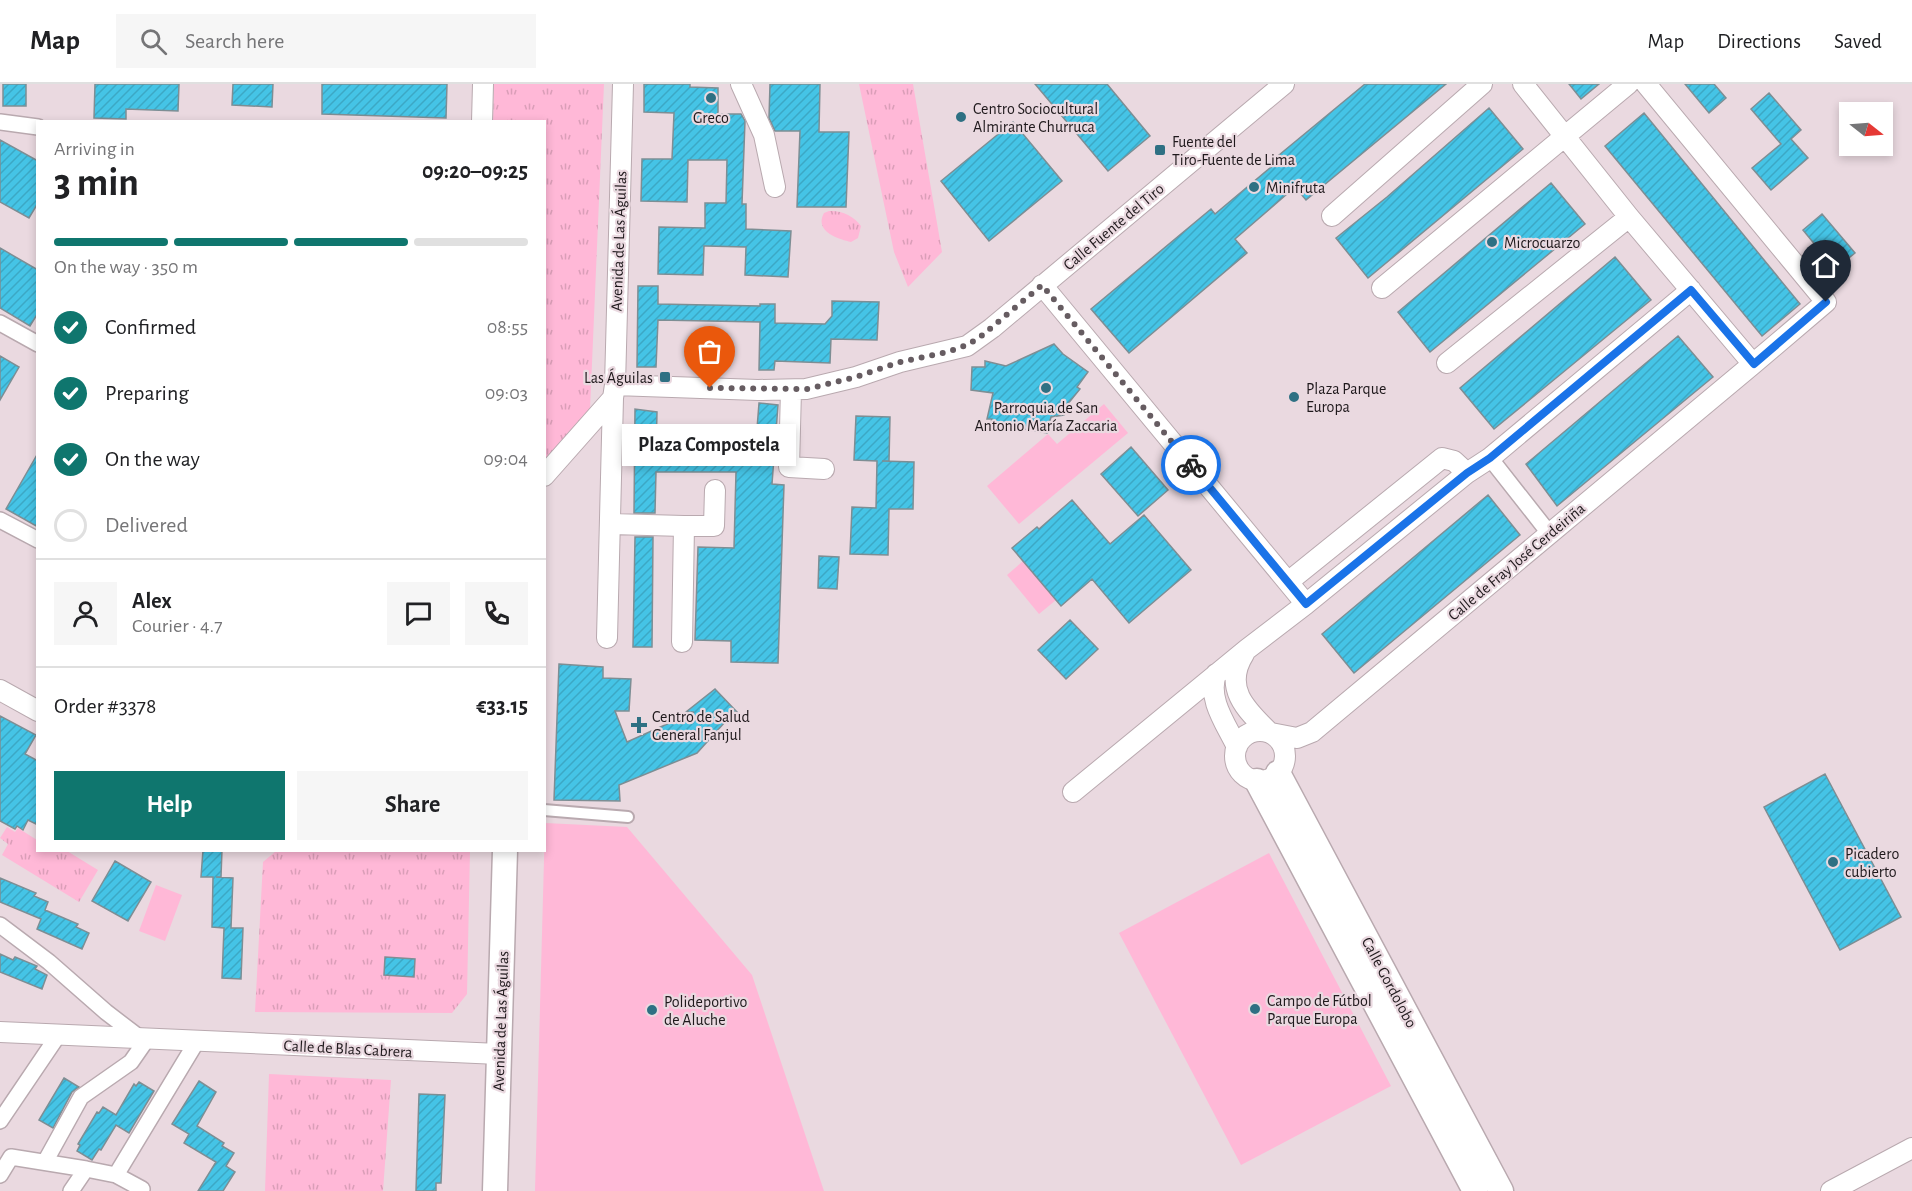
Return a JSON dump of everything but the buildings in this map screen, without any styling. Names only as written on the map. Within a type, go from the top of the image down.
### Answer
[{"type":"street","points":[[482,120],[483,84]]},
{"type":"street","name":"Avenida de Las Águilas","points":[[607,638],[623,84]]},
{"type":"street","points":[[741,84],[764,135],[775,187]]},
{"type":"street","name":"Calle Fuente del Tiro","points":[[614,392],[807,389],[967,345],[992,328],[1284,84]]},
{"type":"street","points":[[1332,216],[1482,84]]},
{"type":"street","points":[[1522,84],[1629,217],[1754,364]]},
{"type":"street","points":[[1382,288],[1628,84]]},
{"type":"street","name":"Calle de Fray José Cerdeiriña","points":[[1270,733],[1297,738],[1312,732],[1826,302],[1646,84]]},
{"type":"street","points":[[0,122],[36,127]]},
{"type":"street","points":[[1447,363],[1629,217]]},
{"type":"street","points":[[1042,285],[1306,604]]},
{"type":"street","points":[[1073,792],[1216,674],[1467,473],[1490,458],[1691,290]]},
{"type":"street","points":[[0,323],[36,343]]},
{"type":"street","points":[[791,390],[789,467],[824,468]]},
{"type":"street","points":[[546,474],[614,392]]},
{"type":"street","points":[[1288,582],[1442,459],[1449,458],[1467,473]]},
{"type":"street","points":[[1490,458],[1549,533]]},
{"type":"street","points":[[610,524],[714,526],[715,490]]},
{"type":"street","points":[[0,520],[36,539]]},
{"type":"street","points":[[682,642],[684,526]]},
{"type":"street","points":[[1216,674],[1213,683],[1215,702],[1237,747],[1236,762],[1239,768],[1244,774],[1268,777],[1283,766],[1285,751],[1278,737],[1270,733],[1255,718],[1235,689],[1234,675],[1246,650]]},
{"type":"street","points":[[0,690],[36,710]]},
{"type":"street","points":[[1237,747],[1246,735],[1254,731],[1270,733]]},
{"type":"street","name":"Calle Gordolobo","points":[[1268,777],[1474,1191]]},
{"type":"street","name":"Calle Gordolobo","points":[[1268,777],[1501,1191]]},
{"type":"street","name":"Avenida de Las Águilas","points":[[495,1191],[505,852]]},
{"type":"street","points":[[0,925],[49,962],[106,1012],[143,1039],[131,1062],[81,1097],[45,1162]]},
{"type":"street","points":[[0,942],[23,943]]},
{"type":"street","name":"Calle de Blas Cabrera","points":[[0,1032],[499,1054]]},
{"type":"street","points":[[0,1121],[59,1034]]},
{"type":"street","points":[[116,1175],[197,1041]]},
{"type":"street","points":[[1831,1191],[1912,1148]]},
{"type":"street","points":[[0,1175],[5,1156],[116,1175],[142,1189],[141,1191]]},
{"type":"street","points":[[71,1191],[86,1169]]},
{"type":"lane","points":[[546,810],[628,817]]},
{"type":"green space","points":[[494,84],[604,84],[590,410],[546,462],[546,120],[493,120]]},
{"type":"green space","points":[[859,84],[913,84],[942,252],[908,287],[894,252]]},
{"type":"green space","points":[[829,211],[843,213],[855,219],[861,226],[858,238],[851,242],[828,233],[822,225],[822,219],[824,213]]},
{"type":"green space","points":[[1104,404],[1128,433],[1019,524],[987,486],[1048,434],[1057,444]]},
{"type":"green space","points":[[1023,561],[1056,600],[1039,614],[1007,575]]},
{"type":"green space","name":"Polideportivo de Aluche","points":[[546,823],[627,827],[752,975],[824,1191],[535,1191]]},
{"type":"green space","points":[[7,827],[15,832],[18,828],[36,839],[36,852],[69,852],[98,870],[79,902],[2,855],[8,844],[0,838]]},
{"type":"green space","points":[[275,852],[470,852],[467,994],[452,1013],[255,1012],[263,862]]},
{"type":"green space","name":"Campo de Fútbol Parque Europa","points":[[1269,853],[1391,1086],[1241,1165],[1119,933]]},
{"type":"green space","points":[[156,885],[182,895],[165,941],[139,931]]},
{"type":"green space","points":[[269,1074],[391,1080],[383,1191],[265,1191]]},
{"type":"way so far","points":[[710,388],[807,389],[872,373],[900,362],[947,352],[979,338],[1042,285],[1191,465]]},
{"type":"place","name":"Greco","points":[[711,98]]},
{"type":"place","name":"Centro Sociocultural Almirante Churruca","points":[[961,117]]},
{"type":"place","name":"Fuente del Tiro-Fuente de Lima","points":[[1160,150]]},
{"type":"place","name":"Minifruta","points":[[1254,187]]},
{"type":"place","name":"Microcuarzo","points":[[1492,242]]},
{"type":"place","name":"Las Águilas","points":[[665,377]]},
{"type":"place","name":"Plaza Compostela","points":[[710,388]]},
{"type":"place","name":"Parroquia de San Antonio María Zaccaria","points":[[1046,388]]},
{"type":"place","name":"Plaza Parque Europa","points":[[1294,397]]},
{"type":"place","name":"Centro de Salud General Fanjul","points":[[639,725]]},
{"type":"place","name":"Picadero cubierto","points":[[1833,862]]},
{"type":"place","name":"Campo de Fútbol Parque Europa","points":[[1255,1009]]},
{"type":"place","name":"Polideportivo de Aluche","points":[[652,1010]]},
{"type":"route","points":[[1191,465],[1306,604],[1467,473],[1490,458],[1691,290],[1754,364],[1826,302]]}]
